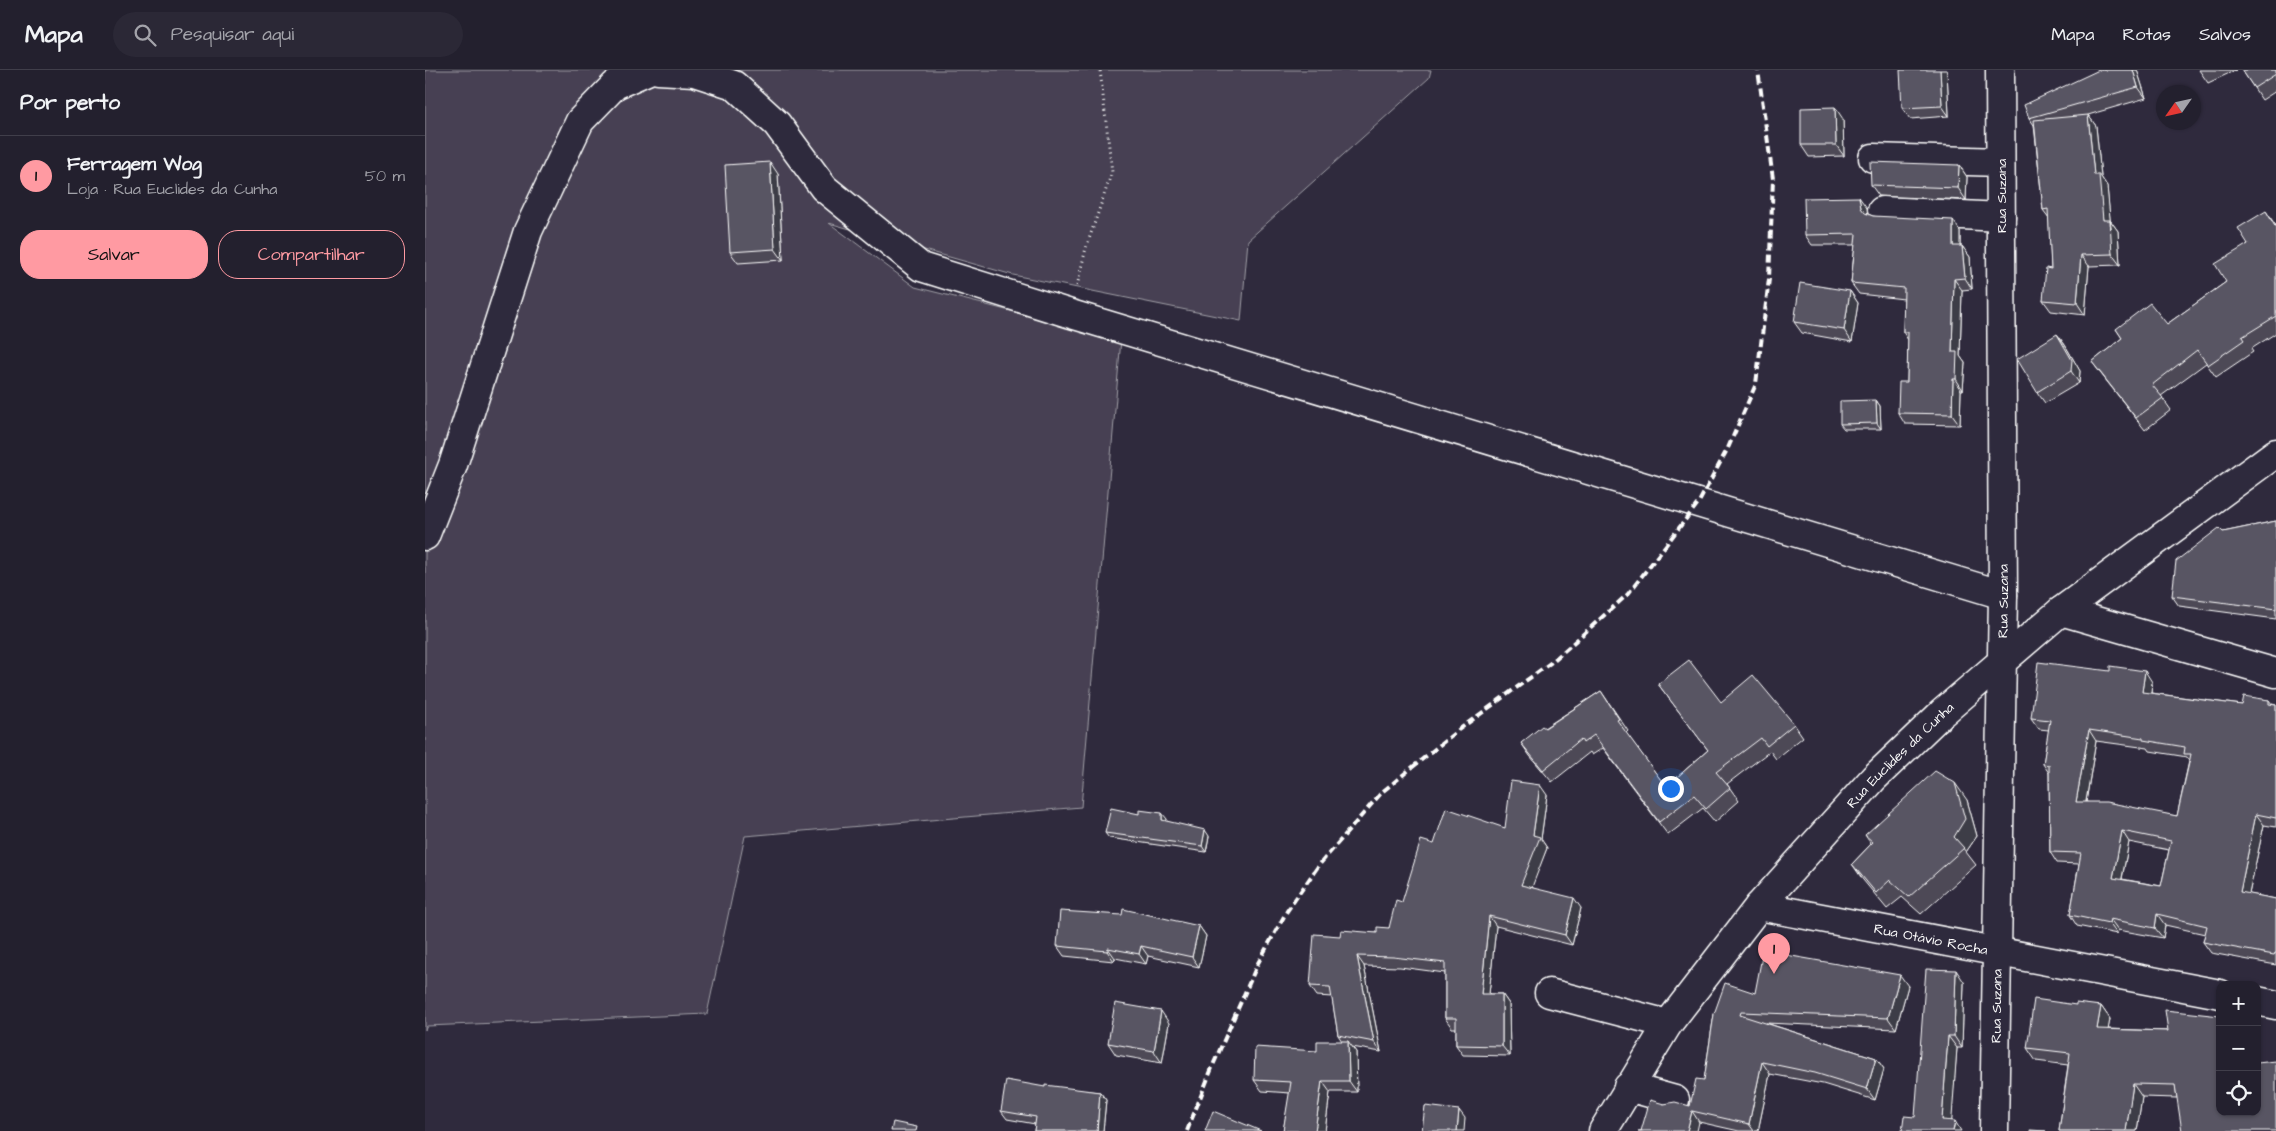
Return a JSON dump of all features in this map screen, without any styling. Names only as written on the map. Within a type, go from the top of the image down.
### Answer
[{"type":"street","points":[[425,536],[453,465],[528,231],[580,121],[615,85],[649,70]]},
{"type":"street","points":[[658,70],[694,72],[734,85],[777,124],[824,188],[921,267],[1071,314],[2003,594]]},
{"type":"street","name":"Rua Suzana","points":[[1994,1131],[2003,594],[2000,70]]},
{"type":"street","points":[[1873,158],[2001,162]]},
{"type":"street","points":[[1881,210],[2001,217]]},
{"type":"street","name":"Rua Euclides da Cunha","points":[[1603,1131],[1668,1024],[1759,906],[1874,778],[2002,660],[2061,611],[2276,453]]},
{"type":"street","points":[[2061,611],[2276,673]]},
{"type":"street","name":"Rua Otávio Rocha","points":[[1759,906],[2216,993]]},
{"type":"street","points":[[1549,993],[1668,1024]]},
{"type":"street","points":[[2261,1002],[2276,1005]]},
{"type":"street","points":[[1628,1087],[1675,1100]]},
{"type":"path","points":[[1071,314],[1085,248],[1112,172],[1100,70]]},
{"type":"shaded area","points":[[425,70],[1431,70],[1429,78],[1248,240],[1241,321],[1013,275],[829,223],[915,287],[1121,339],[1081,807],[745,836],[707,1014],[427,1026],[425,1030]]},
{"type":"building","points":[[1900,70],[1940,70],[1942,106],[1902,108]]},
{"type":"building","points":[[2099,70],[2133,70],[2138,87],[2029,118],[2024,105]]},
{"type":"building","points":[[2242,70],[2276,70],[2276,74],[2254,88]]},
{"type":"building","points":[[1835,107],[1836,145],[1801,145],[1801,108]]},
{"type":"building","points":[[2088,115],[2094,175],[2099,175],[2103,220],[2110,220],[2112,254],[2081,255],[2077,303],[2043,300],[2046,268],[2051,269],[2048,209],[2043,210],[2034,120]]},
{"type":"building","points":[[770,162],[775,249],[730,252],[725,165]]},
{"type":"building","points":[[1870,162],[1959,165],[1958,188],[1871,185]]},
{"type":"building","points":[[1859,197],[1861,208],[1865,213],[1873,216],[1953,220],[1953,246],[1962,246],[1965,278],[1954,279],[1952,352],[1957,352],[1956,379],[1953,379],[1952,414],[1898,413],[1899,382],[1907,382],[1908,332],[1903,332],[1904,288],[1851,283],[1856,234],[1805,235],[1804,198]]},
{"type":"building","points":[[2266,211],[2276,228],[2276,316],[2242,337],[2244,340],[2208,365],[2197,350],[2152,385],[2163,398],[2136,418],[2092,362],[2122,338],[2116,329],[2150,303],[2167,324],[2226,282],[2215,264],[2248,244],[2238,228]]},
{"type":"building","points":[[1800,283],[1850,291],[1844,330],[1794,322]]},
{"type":"building","points":[[2057,334],[2072,360],[2071,371],[2037,392],[2017,359]]},
{"type":"building","points":[[1876,400],[1877,423],[1840,424],[1840,401]]},
{"type":"building","points":[[2276,521],[2276,609],[2172,596],[2176,561],[2219,528],[2223,532]]},
{"type":"building","points":[[1689,660],[1721,702],[1753,675],[1794,724],[1767,746],[1761,738],[1716,772],[1730,788],[1706,809],[1694,795],[1659,822],[1594,735],[1583,743],[1581,739],[1543,770],[1521,743],[1542,726],[1545,728],[1601,691],[1619,719],[1617,720],[1666,787],[1708,750],[1658,684]]},
{"type":"building","points":[[2038,662],[2110,671],[2110,666],[2145,671],[2142,692],[2242,705],[2244,696],[2269,700],[2269,704],[2276,705],[2276,818],[2256,814],[2240,892],[2276,899],[2276,953],[2274,955],[2203,942],[2207,926],[2157,914],[2155,928],[2110,919],[2109,923],[2070,915],[2081,853],[2050,852],[2049,765],[2043,764],[2050,720],[2031,718]],"holes":[[[2089,730],[2143,738],[2143,740],[2185,747],[2184,754],[2191,754],[2177,816],[2106,802],[2076,802]],[[2122,831],[2171,841],[2161,886],[2113,878]]]},
{"type":"building","points":[[1935,771],[1955,783],[1965,819],[1954,837],[1964,848],[1909,897],[1890,880],[1876,893],[1852,864],[1873,842],[1865,835]]},
{"type":"building","points":[[1511,781],[1540,785],[1533,835],[1540,837],[1521,885],[1574,898],[1565,935],[1489,916],[1481,994],[1502,994],[1502,1046],[1456,1045],[1456,1018],[1445,1018],[1445,963],[1393,957],[1357,956],[1374,1042],[1338,1035],[1330,987],[1310,986],[1314,934],[1340,936],[1341,930],[1377,933],[1377,927],[1389,928],[1396,900],[1402,902],[1421,840],[1434,844],[1446,808],[1505,828]]},
{"type":"building","points":[[1111,808],[1139,814],[1139,810],[1162,813],[1162,820],[1205,830],[1202,846],[1105,833]]},
{"type":"building","points":[[1123,909],[1199,926],[1192,957],[1141,946],[1139,954],[1108,948],[1107,951],[1057,946],[1060,911],[1122,915]]},
{"type":"building","points":[[1763,951],[1900,975],[1888,1018],[1741,1012],[1740,1015],[1876,1058],[1867,1089],[1815,1073],[1762,1062],[1749,1124],[1692,1111],[1687,1131],[1641,1131],[1650,1100],[1664,1104],[1675,1102],[1690,1106],[1696,1079],[1704,1080],[1714,1014],[1725,983],[1755,993]]},
{"type":"building","points":[[1926,969],[1956,970],[1954,1036],[1948,1036],[1942,1120],[1955,1121],[1953,1131],[1902,1131],[1904,1116],[1915,1117]]},
{"type":"building","points":[[2034,999],[2076,1005],[2076,1003],[2101,1006],[2097,1029],[2168,1031],[2165,1010],[2216,1016],[2216,1116],[2261,1116],[2261,1063],[2276,1061],[2276,1131],[2182,1131],[2175,1085],[2133,1084],[2126,1131],[2059,1131],[2070,1053],[2027,1048]]},
{"type":"building","points":[[1115,1003],[1161,1011],[1154,1051],[1108,1043]]},
{"type":"building","points":[[1317,1041],[1348,1041],[1349,1081],[1322,1081],[1315,1131],[1283,1131],[1291,1082],[1254,1080],[1255,1047],[1317,1051]]},
{"type":"building","points":[[1006,1080],[1045,1087],[1045,1085],[1100,1092],[1097,1131],[1034,1131],[1036,1117],[1001,1111]]},
{"type":"building","points":[[1425,1106],[1459,1110],[1457,1131],[1422,1131]]},
{"type":"building","points":[[1213,1111],[1261,1131],[1205,1131]]},
{"type":"building","points":[[893,1122],[917,1127],[916,1131],[891,1131]]},
{"type":"railway","points":[[1187,1131],[1214,1063],[1258,963],[1287,911],[1319,865],[1382,792],[1457,731],[1553,661],[1628,594],[1699,502],[1728,448],[1756,384],[1769,279],[1773,179],[1758,70]]},
{"type":"place","name":"Ferragem Wog","points":[[1774,974]]}]
